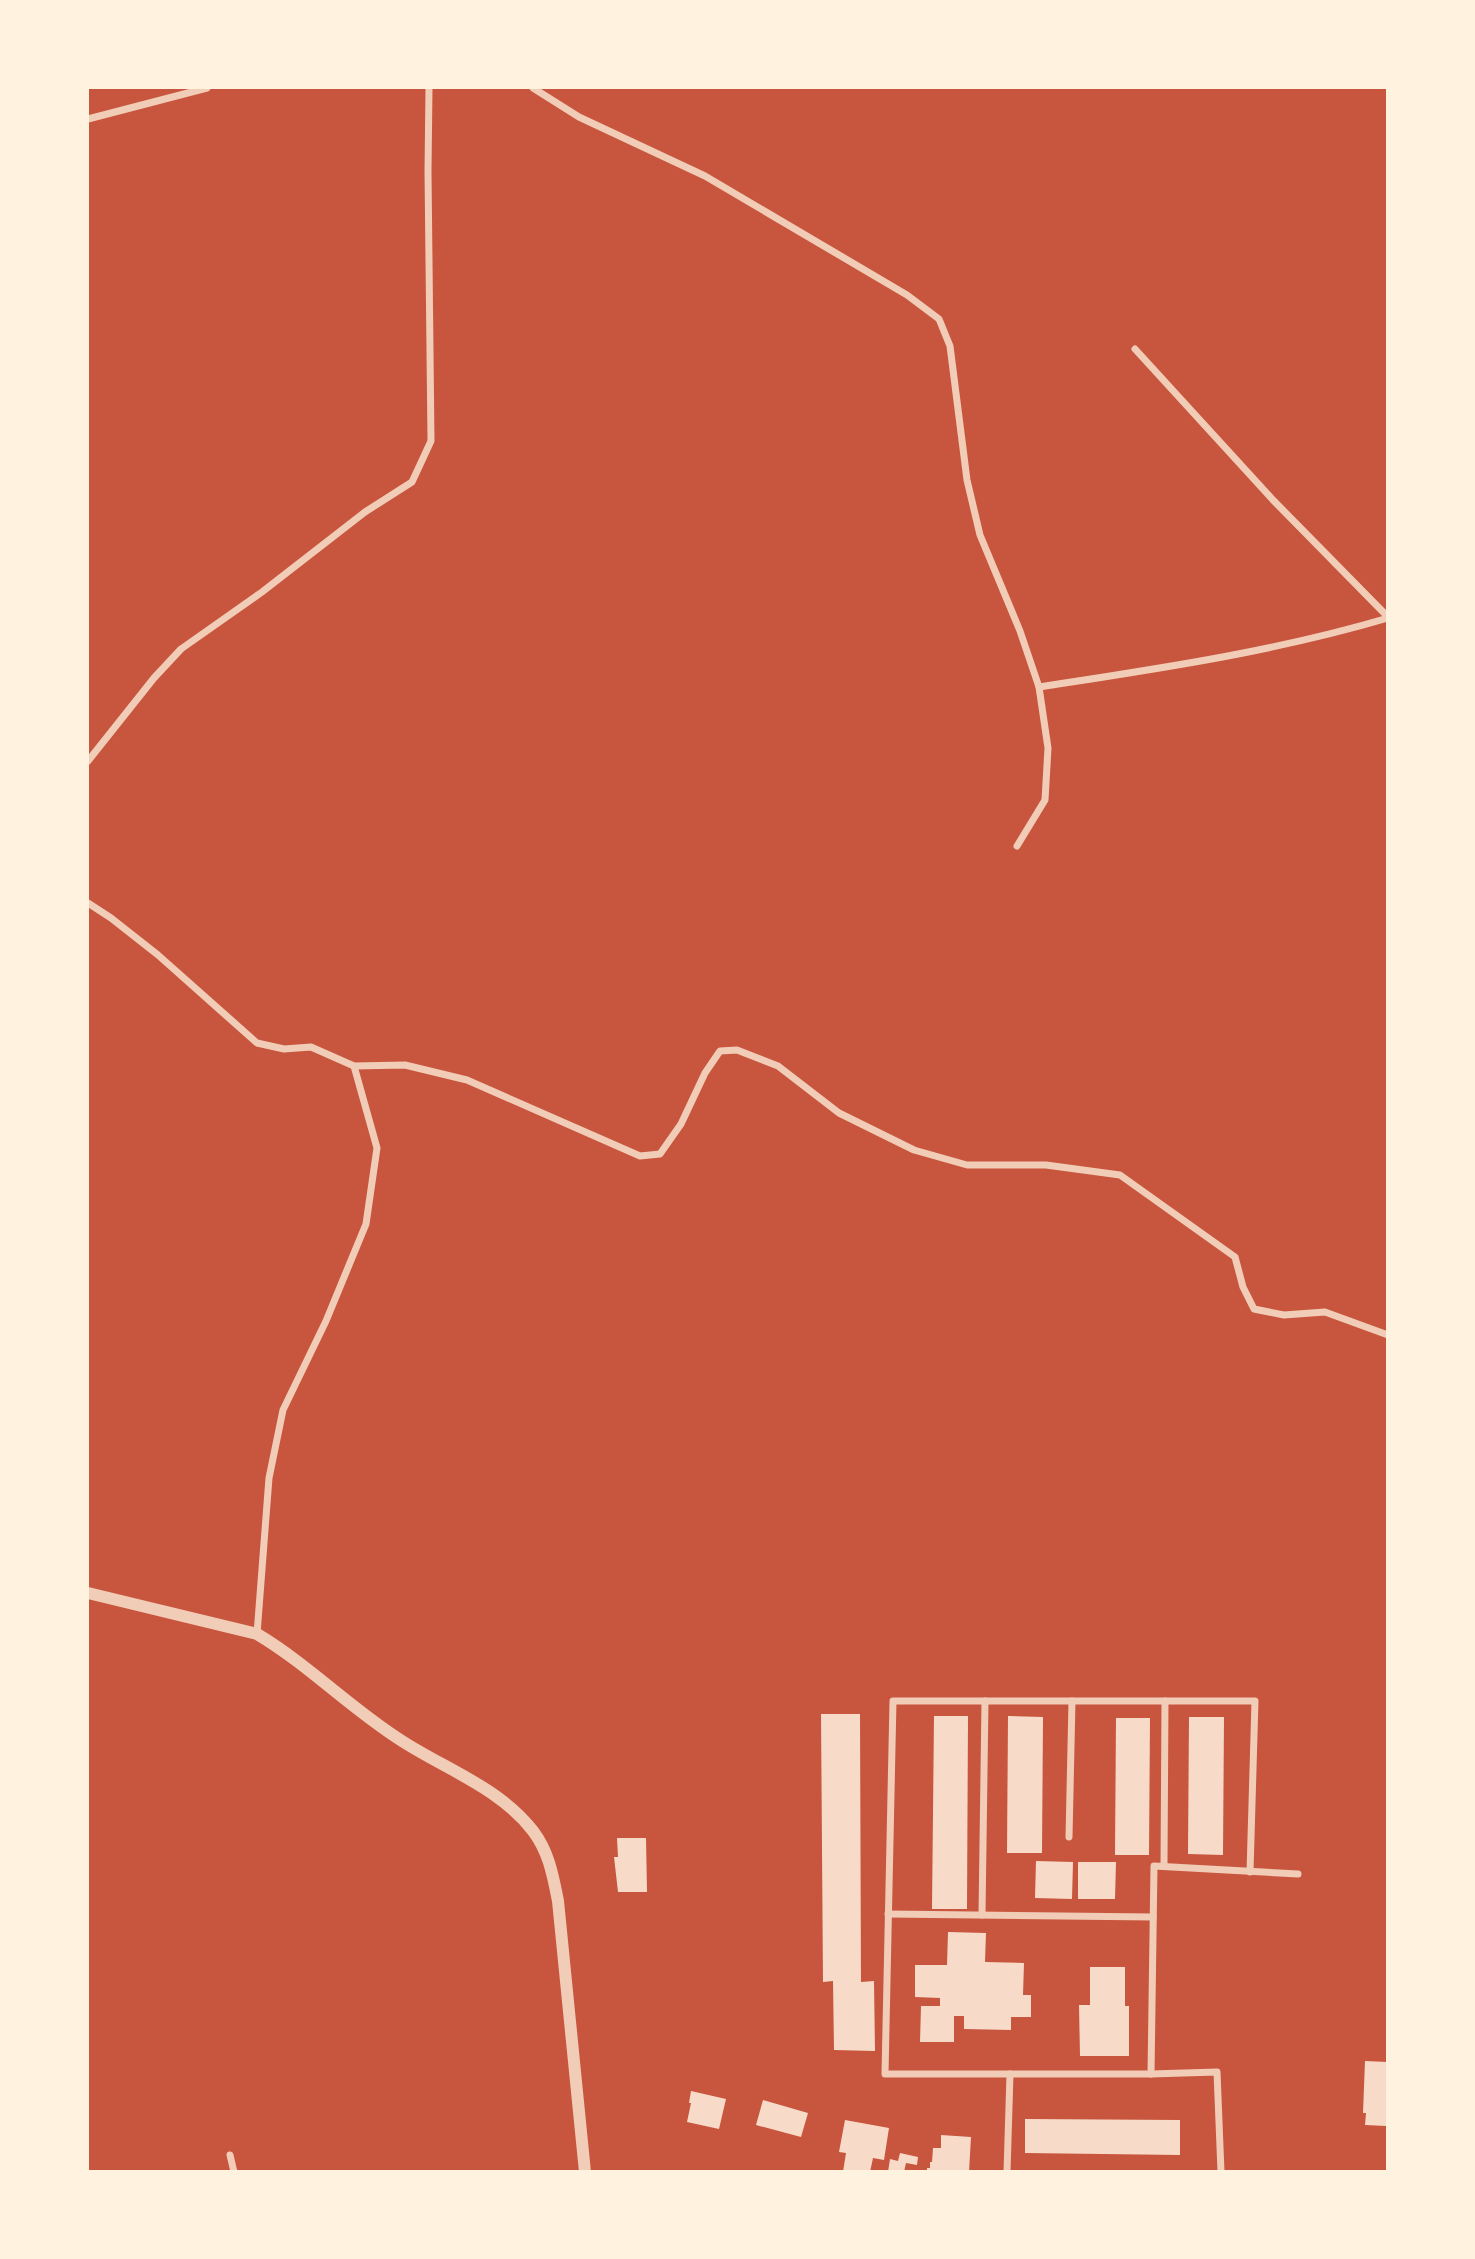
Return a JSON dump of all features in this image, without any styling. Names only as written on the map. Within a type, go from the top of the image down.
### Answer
[{"type":"street","points":[[88,119],[207,88]]},
{"type":"street","points":[[88,761],[181,649],[262,592],[365,512],[412,482],[432,440],[429,88]]},
{"type":"street","points":[[533,88],[579,117],[705,176],[907,295],[939,319],[950,346],[967,480],[980,535],[1020,631],[1039,687],[1048,748],[1045,800],[1017,846]]},
{"type":"street","points":[[1039,687],[1222,659],[1342,631],[1388,617],[1273,500],[1135,349]]},
{"type":"street","points":[[88,903],[158,955],[257,1042],[284,1049],[311,1046],[354,1066],[405,1065],[467,1080],[640,1156],[660,1154],[681,1124],[705,1073],[720,1051],[737,1050],[778,1066],[839,1113],[915,1150],[967,1165],[1046,1165],[1120,1175],[1235,1257],[1243,1287],[1254,1309],[1284,1314],[1325,1312],[1388,1335]]},
{"type":"street","points":[[257,1634],[269,1478],[283,1410],[326,1321],[366,1224],[377,1149],[354,1066]]},
{"type":"street","points":[[88,1593],[257,1634],[302,1664],[349,1704],[402,1741],[489,1790],[512,1808],[534,1832],[549,1860],[558,1901],[585,2172]]},
{"type":"street","points":[[1221,2172],[1217,2072],[885,2074],[893,1701],[1255,1700],[1250,1871]]},
{"type":"street","points":[[982,1915],[985,1701]]},
{"type":"street","points":[[1069,1837],[1072,1701]]},
{"type":"street","points":[[1164,1867],[1165,1701]]},
{"type":"street","points":[[1152,2074],[1154,1866],[1298,1874]]},
{"type":"street","points":[[888,1914],[1153,1917]]},
{"type":"street","points":[[1007,2172],[1010,2074]]},
{"type":"street","points":[[230,2155],[234,2172]]},
{"type":"building","points":[[821,1714],[860,1714],[861,1982],[874,1981],[875,2051],[834,2050],[833,1981],[823,1982]]},
{"type":"building","points":[[934,1716],[968,1716],[967,1909],[932,1909]]},
{"type":"building","points":[[1008,1716],[1043,1717],[1042,1853],[1007,1853]]},
{"type":"building","points":[[1189,1717],[1224,1717],[1223,1855],[1188,1854]]},
{"type":"building","points":[[1116,1718],[1150,1718],[1149,1855],[1115,1855]]},
{"type":"building","points":[[617,1838],[646,1838],[647,1892],[618,1892],[614,1857],[618,1857]]},
{"type":"building","points":[[1036,1861],[1073,1862],[1072,1899],[1035,1898]]},
{"type":"building","points":[[1078,1862],[1116,1862],[1115,1899],[1078,1899]]},
{"type":"building","points":[[948,1932],[986,1933],[985,1962],[1024,1963],[1023,1995],[1031,1995],[1031,2017],[1011,2017],[1011,2030],[964,2029],[964,2016],[954,2016],[954,2042],[920,2042],[921,2006],[940,2006],[940,1998],[915,1997],[915,1965],[947,1965]]},
{"type":"building","points":[[1090,1967],[1125,1967],[1125,2006],[1129,2006],[1129,2056],[1080,2056],[1079,2005],[1090,2005]]},
{"type":"building","points":[[1365,2061],[1388,2062],[1386,2126],[1365,2125]]},
{"type":"building","points":[[691,2091],[726,2099],[719,2129],[687,2122]]},
{"type":"building","points":[[763,2100],[808,2113],[801,2137],[756,2125]]},
{"type":"building","points":[[1025,2119],[1180,2120],[1180,2155],[1025,2153]]},
{"type":"building","points":[[845,2120],[889,2128],[884,2160],[873,2158],[870,2172],[843,2172],[846,2153],[839,2152]]},
{"type":"building","points":[[941,2135],[971,2137],[969,2172],[927,2172],[932,2162],[933,2148],[941,2148]]},
{"type":"building","points":[[900,2153],[918,2157],[917,2165],[906,2163],[904,2172],[888,2172],[890,2159],[898,2161]]}]
